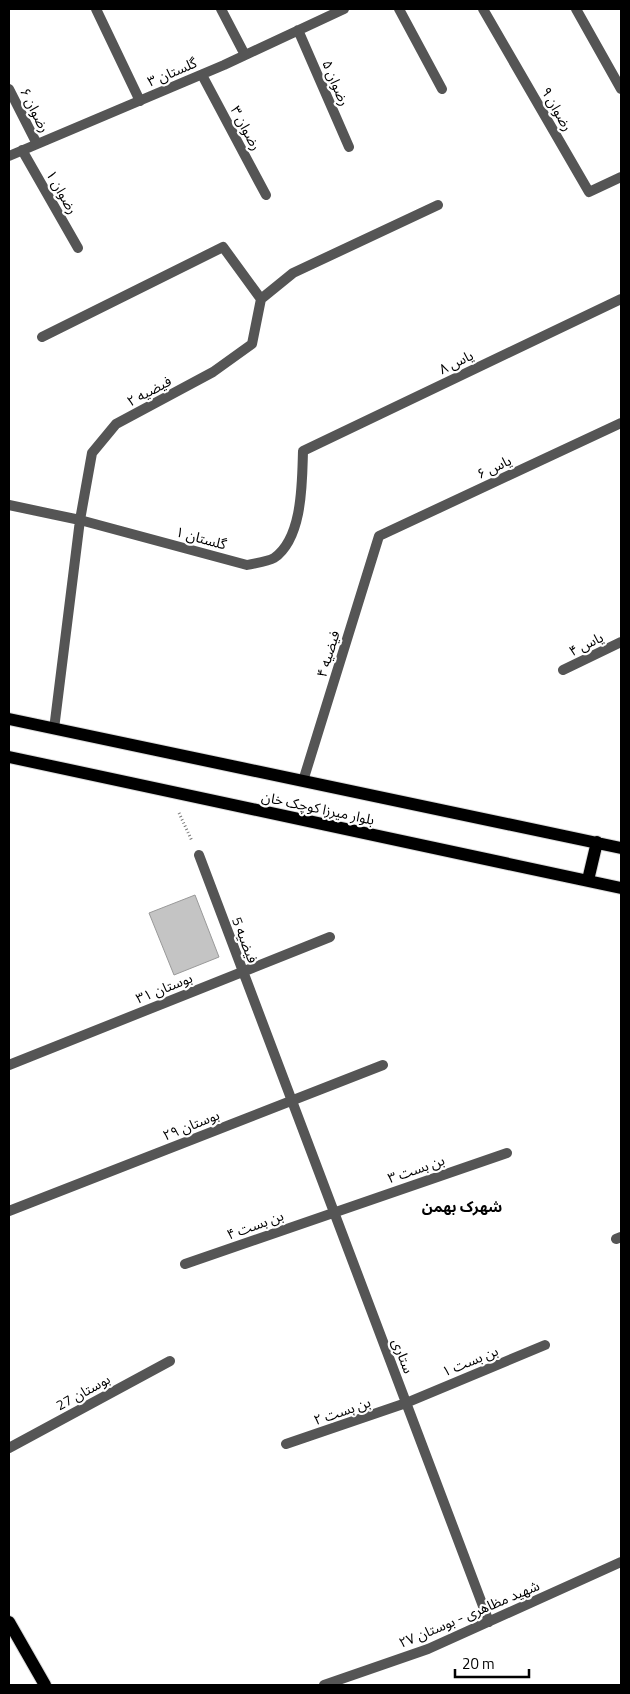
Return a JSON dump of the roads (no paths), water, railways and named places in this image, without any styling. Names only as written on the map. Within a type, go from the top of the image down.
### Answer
[{"type":"main road","name":"بلوار میرزا کوچک خان","points":[[9,719],[621,848]]},
{"type":"main road","name":"بلوار میرزا کوچک خان","points":[[9,757],[621,888]]},
{"type":"main road","points":[[588,880],[598,842]]},
{"type":"main road","points":[[9,1622],[45,1685]]},
{"type":"street","points":[[96,9],[140,100]]},
{"type":"street","points":[[221,9],[245,56]]},
{"type":"street","name":"گلستان ۳","points":[[9,156],[202,75],[344,9]]},
{"type":"street","points":[[399,9],[442,89]]},
{"type":"street","name":"رضوان ۹","points":[[483,9],[589,192],[621,177]]},
{"type":"street","points":[[576,9],[621,89]]},
{"type":"street","name":"رضوان ۵","points":[[298,30],[349,147]]},
{"type":"street","name":"رضوان ۳","points":[[202,75],[266,195]]},
{"type":"street","name":"رضوان ۶","points":[[9,88],[37,144]]},
{"type":"street","name":"رضوان ۱","points":[[22,150],[78,248]]},
{"type":"street","points":[[42,337],[223,246],[261,299],[293,273],[438,205]]},
{"type":"street","name":"فیضیه ۲","points":[[54,729],[80,520],[92,454],[116,424],[213,372],[252,344],[261,299]]},
{"type":"street","name":"یاس ۸","points":[[303,451],[621,299]]},
{"type":"street","name":"یاس ۶","points":[[378,536],[621,423]]},
{"type":"street","name":"گلستان ۱","points":[[9,505],[80,520],[247,565],[274,558],[291,538],[301,500],[303,451]]},
{"type":"street","name":"فیضیه ۴","points":[[303,781],[378,536]]},
{"type":"street","name":"یاس ۴","points":[[563,670],[621,642]]},
{"type":"street","name":"فیضیه 5","points":[[199,855],[291,1100]]},
{"type":"street","name":"بوستان ۳۱","points":[[9,1065],[330,937]]},
{"type":"street","name":"بوستان ۲۹","points":[[9,1211],[384,1065]]},
{"type":"street","name":"ستاری","points":[[291,1100],[489,1622]]},
{"type":"street","name":"بن بست ۳","points":[[334,1211],[507,1153]]},
{"type":"street","name":"بن بست ۴","points":[[185,1264],[334,1211]]},
{"type":"street","name":"۱ بن بست","points":[[406,1403],[546,1345]]},
{"type":"street","name":"بوستان 27","points":[[9,1448],[170,1361]]},
{"type":"street","name":"بن بست ۲","points":[[286,1444],[406,1403]]},
{"type":"street","name":"شهید مظاهری - بوستان ۲۷","points":[[324,1685],[428,1649],[621,1562]]},
{"type":"district","name":"شهرک بهمن","points":[[462,1207]]}]
